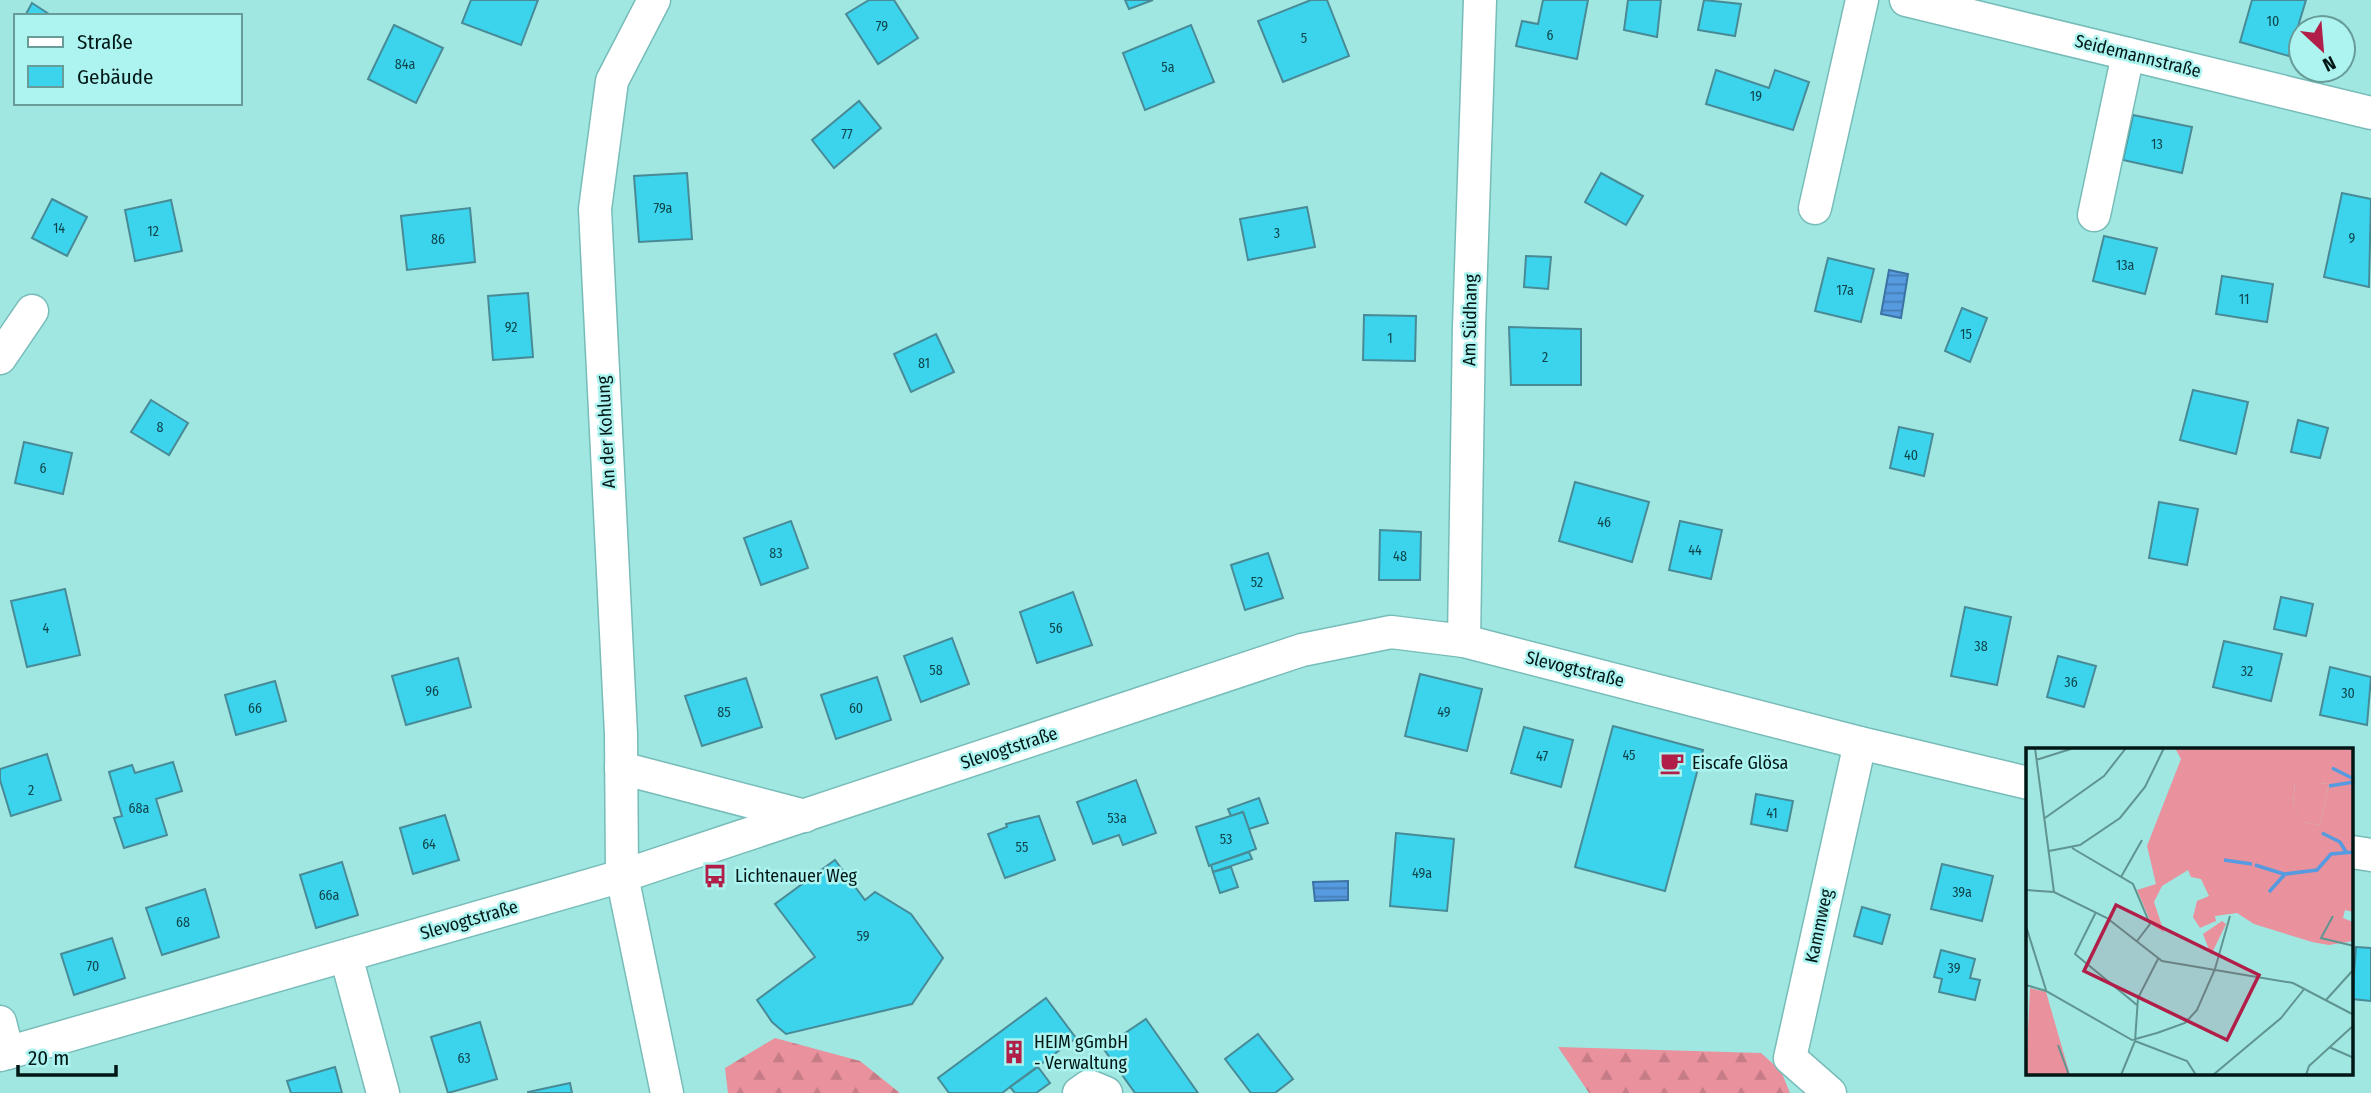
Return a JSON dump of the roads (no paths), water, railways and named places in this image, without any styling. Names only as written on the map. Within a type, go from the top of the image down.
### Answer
[{"type":"street","name":"An der Kohlung","points":[[622,876],[621,768],[595,209],[612,81],[654,0]]},
{"type":"street","name":"Am Südhang","points":[[1464,641],[1469,327],[1480,0]]},
{"type":"street","points":[[1815,208],[1862,0]]},
{"type":"street","name":"Seidemannstraße","points":[[1906,0],[2371,113]]},
{"type":"street","points":[[2094,215],[2128,54]]},
{"type":"street","points":[[0,358],[32,311]]},
{"type":"street","name":"Slevogtstraße","points":[[4,1054],[622,876],[1301,650],[1391,632],[1464,641],[1860,743],[2026,782]]},
{"type":"street","name":"Kammweg","points":[[1829,1093],[1790,1058],[1860,743]]},
{"type":"street","points":[[621,768],[805,816]]},
{"type":"street","points":[[622,876],[667,1093]]},
{"type":"street","points":[[346,956],[383,1093]]},
{"type":"street","points":[[0,1022],[4,1054]]},
{"type":"street","points":[[1079,1093],[1088,1086],[1105,1093]]},
{"type":"water","points":[[1889,270],[1908,274],[1901,318],[1881,314]]},
{"type":"water","points":[[1348,881],[1348,900],[1315,901],[1313,882]]},
{"type":"place","name":"Eiscafe Glösa","points":[[1672,763]]},
{"type":"place","name":"Lichtenauer Weg","points":[[715,876]]},
{"type":"place","name":"HEIM gGmbH - Verwaltung","points":[[1014,1052]]}]
